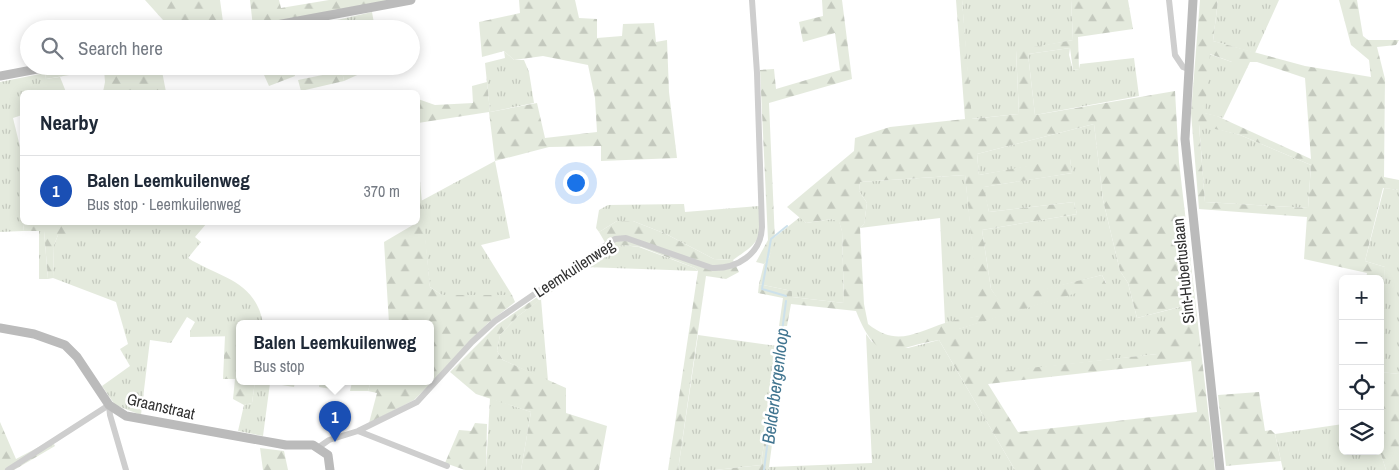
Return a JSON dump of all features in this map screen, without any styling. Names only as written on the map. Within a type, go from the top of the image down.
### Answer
[{"type":"street","points":[[303,20],[410,0]]},
{"type":"street","name":"Leemkuilenweg","points":[[434,383],[494,321],[615,239],[626,238],[704,266],[718,268],[734,266],[757,247],[762,240],[762,227],[757,73],[752,0]]},
{"type":"street","points":[[1169,0],[1175,55],[1183,68],[1188,69]]},
{"type":"street","name":"Sint-Hubertuslaan","points":[[1193,0],[1185,140],[1220,470]]},
{"type":"street","points":[[0,76],[20,72]]},
{"type":"street","name":"Graanstraat","points":[[0,328],[44,336],[70,349],[109,405],[126,416],[286,444],[314,445],[319,447]]},
{"type":"street","name":"Leemkuilenweg","points":[[319,447],[329,440],[358,431],[417,402],[433,385]]},
{"type":"street","points":[[8,470],[109,405],[110,415],[126,470]]},
{"type":"street","points":[[358,431],[447,466]]},
{"type":"street","points":[[319,447],[328,455],[330,470]]},
{"type":"green space","points":[[145,0],[220,0],[223,20],[163,20]]},
{"type":"green space","points":[[250,0],[279,0],[281,8],[329,0],[396,0],[290,20],[252,20]]},
{"type":"green space","points":[[519,0],[575,0],[579,18],[597,19],[597,38],[622,36],[623,24],[654,23],[656,42],[667,40],[669,92],[677,158],[601,161],[601,146],[549,147],[495,161],[489,112],[420,123],[420,100],[435,105],[473,103],[472,86],[487,82],[490,112],[537,103],[545,138],[597,132],[595,98],[588,65],[543,56],[514,60],[504,51],[482,57],[479,22],[520,13]]},
{"type":"green space","points":[[822,0],[842,0],[852,79],[769,103],[775,241],[769,258],[764,264],[756,262],[768,240],[760,70],[774,69],[776,89],[840,70],[835,33],[803,42],[799,22],[823,16]]},
{"type":"green space","points":[[956,0],[962,0],[972,119],[1019,114],[1016,50],[1073,40],[1071,0],[1128,0],[1133,29],[1078,37],[1079,69],[1073,70],[1070,48],[1028,54],[1035,115],[1175,91],[1179,162],[1215,470],[1015,470],[939,340],[899,349],[889,350],[880,348],[872,341],[864,329],[856,311],[791,304],[787,326],[779,326],[783,298],[758,293],[759,284],[792,291],[792,297],[844,303],[842,231],[839,222],[832,219],[806,223],[787,207],[854,151],[855,138],[890,127],[965,119]],"holes":[[[1094,124],[1103,200],[1120,271],[1128,283],[1137,318],[1183,306],[1186,323],[1153,329],[1157,354],[983,373],[959,329],[1106,284],[1102,275],[999,300],[991,289],[982,230],[1077,214],[1074,202],[989,212],[984,187],[1072,173],[1070,158],[979,175],[977,154]],[[965,175],[979,316],[949,322],[906,336],[888,335],[868,324],[864,304],[860,228],[864,224],[867,203],[859,191],[860,182]],[[1191,361],[1197,412],[1018,432],[988,384]]]},
{"type":"green space","points":[[962,0],[1071,0],[1073,40],[1016,51],[1019,114],[971,119]]},
{"type":"green space","points":[[1200,0],[1218,0],[1213,41],[1305,66],[1371,77],[1369,60],[1351,45],[1339,0],[1357,0],[1363,36],[1368,40],[1399,40],[1396,45],[1377,47],[1385,79],[1384,177],[1399,180],[1399,190],[1383,188],[1365,261],[1385,267],[1384,302],[1384,275],[1367,275],[1367,273],[1304,259],[1307,217],[1199,209],[1191,113]],"holes":[[[1210,54],[1232,62],[1257,62],[1305,78],[1311,159],[1217,116],[1205,113]],[[1199,125],[1240,135],[1311,165],[1308,208],[1205,202]]]},
{"type":"green space","points":[[1218,0],[1279,0],[1255,53],[1213,41]]},
{"type":"green space","points":[[372,12],[373,20],[337,20]]},
{"type":"green space","points":[[1070,48],[1069,55],[1073,70],[1079,69],[1080,64],[1134,58],[1139,96],[1035,115],[1028,54]]},
{"type":"green space","points":[[504,51],[514,60],[524,60],[529,72],[534,103],[490,112],[485,63],[505,58]]},
{"type":"green space","points":[[1209,54],[1232,62],[1250,62],[1223,118],[1204,113]]},
{"type":"green space","points":[[35,75],[45,75],[46,79],[60,77],[65,90],[20,90],[20,116],[13,118],[20,147],[20,225],[24,225],[23,231],[0,232],[0,82]]},
{"type":"green space","points":[[45,75],[69,75],[46,79]]},
{"type":"green space","points":[[104,75],[163,75],[166,90],[103,90]]},
{"type":"green space","points":[[264,75],[295,75],[295,76],[269,86]]},
{"type":"green space","points":[[322,75],[343,75],[344,81],[301,90],[298,80]]},
{"type":"green space","points":[[343,75],[357,75],[344,81]]},
{"type":"green space","points":[[1094,124],[1103,200],[1120,271],[1128,283],[1137,318],[1184,306],[1186,323],[1157,354],[983,374],[958,329],[1106,283],[1102,275],[999,301],[991,289],[982,230],[1077,214],[1074,202],[989,212],[983,187],[1072,173],[1070,159],[979,175],[977,154]]},
{"type":"green space","points":[[1199,124],[1240,135],[1311,165],[1308,208],[1205,202]]},
{"type":"green space","points":[[495,161],[510,238],[481,245],[512,295],[442,295],[430,287],[421,201]]},
{"type":"green space","points":[[965,175],[980,316],[945,323],[940,218],[860,228],[864,224],[867,203],[859,191],[860,182]]},
{"type":"green space","points":[[420,181],[430,287],[442,295],[512,295],[515,302],[488,323],[434,381],[434,320],[389,320],[384,242],[413,225],[420,225]]},
{"type":"green space","points":[[1384,188],[1399,190],[1399,374],[1384,372],[1385,267],[1365,261]]},
{"type":"green space","points":[[684,204],[685,212],[759,206],[760,226],[757,239],[749,248],[733,260],[714,259],[666,234],[633,221],[617,221],[599,232],[596,228],[599,210],[608,205]]},
{"type":"green space","points":[[800,217],[806,223],[832,219],[839,221],[842,231],[844,303],[792,297],[792,291],[759,284],[764,264],[769,258],[775,237]]},
{"type":"green space","points":[[617,221],[633,221],[666,234],[714,259],[733,260],[739,272],[726,279],[706,276],[678,470],[668,470],[698,271],[695,268],[641,247],[623,245],[610,251],[599,232]]},
{"type":"green space","points":[[24,225],[89,225],[72,235],[58,235],[54,245],[53,278],[48,279],[44,231],[23,231]]},
{"type":"green space","points":[[86,225],[205,225],[195,237],[201,242],[188,258],[235,282],[244,289],[259,309],[262,320],[236,320],[236,336],[190,337],[190,331],[195,322],[187,317],[171,343],[150,340],[141,415],[115,405],[102,386],[130,366],[120,349],[128,344],[116,302],[53,278],[54,245],[58,235]]},
{"type":"green space","points":[[39,231],[44,231],[48,279],[39,279]]},
{"type":"green space","points":[[623,245],[639,247],[695,268],[698,271],[585,267],[557,288],[556,284],[608,247],[610,251]]},
{"type":"green space","points":[[556,284],[557,288],[518,316],[500,335],[497,351],[503,360],[566,388],[566,413],[607,426],[599,470],[521,470],[531,412],[476,394],[450,372],[497,325]]},
{"type":"green space","points":[[541,299],[548,381],[503,360],[497,351],[500,335],[518,316]]},
{"type":"green space","points":[[866,334],[872,342],[908,348],[939,340],[1015,470],[768,470],[769,467],[872,463]]},
{"type":"green space","points":[[698,335],[777,346],[761,465],[715,470],[678,470]]},
{"type":"green space","points":[[225,336],[236,336],[236,385],[254,385],[252,403],[244,405],[233,399],[235,379],[223,379]]},
{"type":"green space","points":[[777,346],[785,347],[768,470],[715,470],[761,465]]},
{"type":"green space","points":[[1384,372],[1399,374],[1399,470],[1386,470],[1381,455],[1384,455]]},
{"type":"green space","points":[[254,385],[270,385],[263,436],[238,431],[244,405],[252,403]]},
{"type":"green space","points":[[319,385],[339,385],[338,390],[319,387]]},
{"type":"green space","points":[[351,385],[370,385],[368,391],[350,391]]},
{"type":"green space","points":[[370,385],[430,385],[414,400],[369,423],[377,393],[368,391]]},
{"type":"green space","points":[[1259,392],[1265,431],[1271,430],[1275,434],[1281,461],[1226,466],[1218,395]]},
{"type":"green space","points":[[490,398],[531,412],[521,470],[486,470]]},
{"type":"green space","points":[[0,422],[16,459],[52,440],[55,446],[14,470],[0,470]]},
{"type":"green space","points":[[475,423],[487,424],[486,470],[465,470],[445,463],[459,430],[471,431]]},
{"type":"green space","points":[[1339,425],[1339,455],[1381,455],[1386,470],[1283,470],[1275,434]]},
{"type":"green space","points":[[260,448],[284,451],[288,470],[263,470]]},
{"type":"waterway","name":"Belderbergenloop","points":[[786,296],[762,289],[771,239],[787,226]]},
{"type":"waterway","name":"Belderbergenloop","points":[[764,470],[786,301]]},
{"type":"place","name":"Balen Leemkuilenweg","points":[[335,442]]}]
